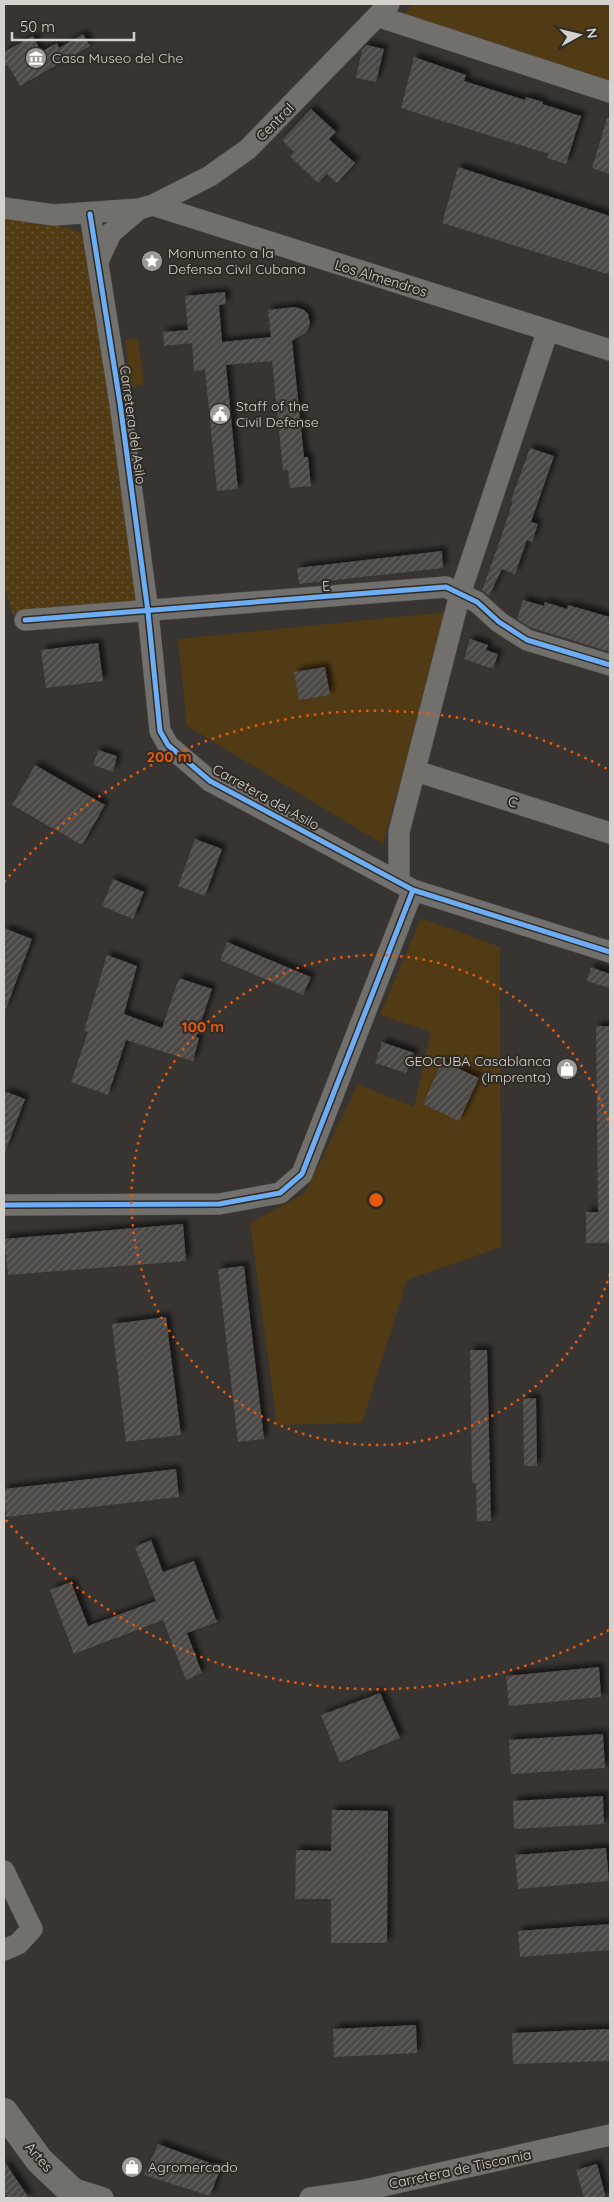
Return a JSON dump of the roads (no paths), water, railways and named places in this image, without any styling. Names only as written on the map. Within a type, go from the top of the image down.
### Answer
[{"type":"main road","name":"Artes","points":[[4,2112],[39,2160],[72,2192]]},
{"type":"street","points":[[383,10],[610,92]]},
{"type":"street","name":"Central","points":[[146,207],[210,176],[248,149],[383,10]]},
{"type":"street","points":[[4,208],[54,215],[90,214],[146,207]]},
{"type":"street","points":[[98,261],[111,233],[146,207]]},
{"type":"street","name":"Los Almendros","points":[[146,207],[610,350]]},
{"type":"street","name":"Carretera del Asilo","points":[[90,214],[120,403],[148,612],[160,731],[168,745],[210,781],[406,886],[610,952]]},
{"type":"street","points":[[54,215],[81,226],[93,238]]},
{"type":"street","points":[[4,1205],[220,1204],[280,1193],[302,1174],[406,886],[399,832],[460,594],[548,330]]},
{"type":"street","name":"E","points":[[25,620],[148,612],[446,587],[477,602],[499,622],[527,640],[610,665]]},
{"type":"street","name":"C","points":[[416,771],[610,833]]},
{"type":"street","points":[[4,1871],[32,1929],[18,1944],[4,1950]]},
{"type":"street","name":"Carretera de Tiscornia","points":[[310,2198],[362,2194],[610,2135]]},
{"type":"street","points":[[72,2192],[104,2198]]},
{"type":"place","name":"Casa Museo del Che","points":[[36,58]]},
{"type":"place","name":"Monumento a la Defensa Civil Cubana","points":[[152,261]]},
{"type":"place","name":"Staff of the Civil Defense","points":[[220,414]]},
{"type":"place","name":"GEOCUBA Casablanca (Imprenta)","points":[[567,1069]]},
{"type":"place","name":"Agromercado","points":[[132,2167]]}]
